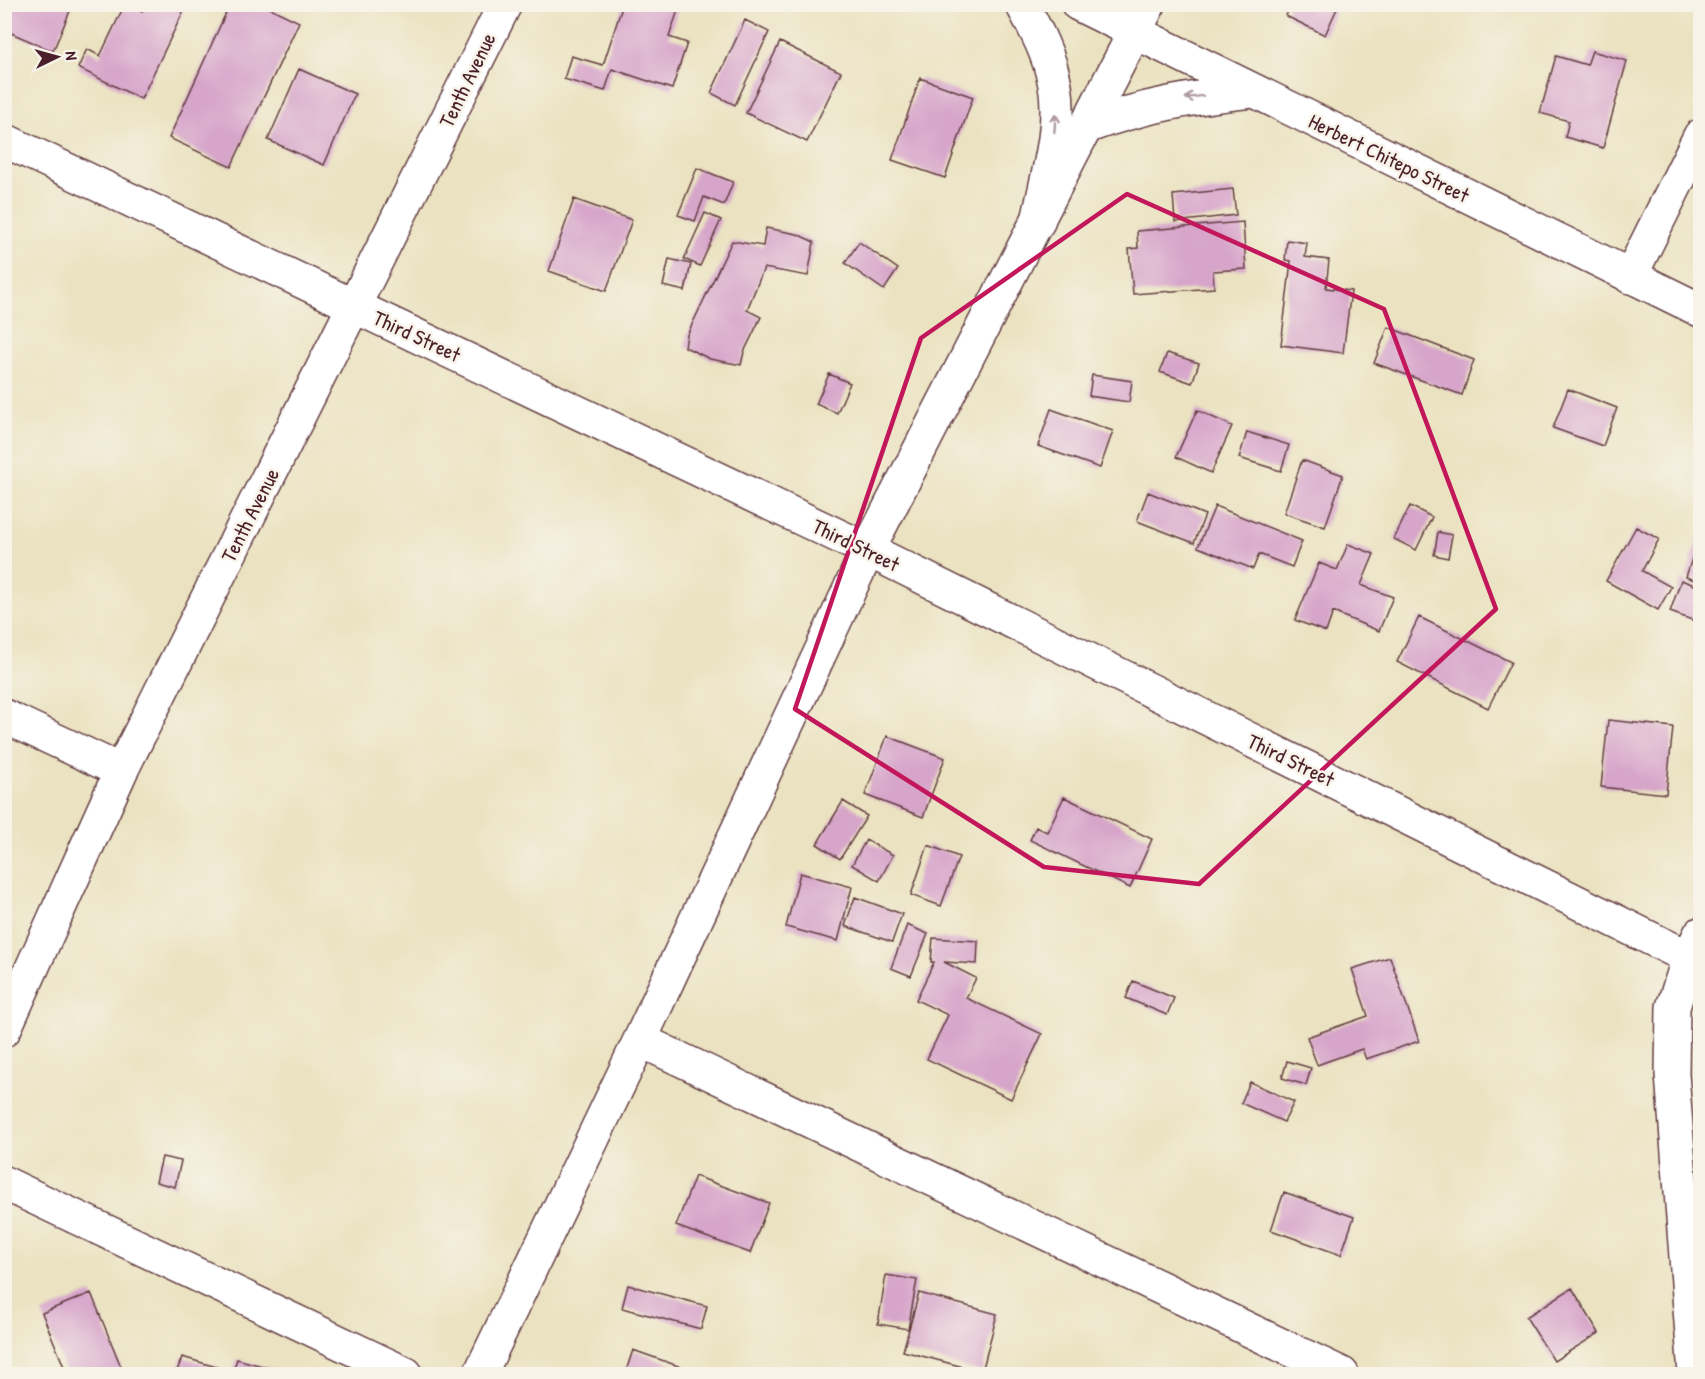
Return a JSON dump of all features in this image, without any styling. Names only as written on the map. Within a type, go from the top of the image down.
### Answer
[{"type":"street","name":"Tenth Avenue","points":[[4,1030],[121,771],[505,4]]},
{"type":"street","points":[[1022,4],[1040,36],[1055,86],[1056,124],[1038,222]]},
{"type":"street","name":"Herbert Chitepo Street","points":[[1078,4],[1143,19],[1252,91],[1701,310]]},
{"type":"street","points":[[480,1374],[640,1040],[868,550],[1143,19]]},
{"type":"street","points":[[1088,126],[1131,110],[1185,98],[1252,91]]},
{"type":"street","points":[[1630,277],[1701,136]]},
{"type":"street","name":"Third Street","points":[[4,140],[868,550],[1697,951]]},
{"type":"street","points":[[4,716],[121,771]]},
{"type":"street","points":[[1695,1374],[1672,1074],[1673,1007],[1697,951]]},
{"type":"street","points":[[640,1040],[1342,1374]]},
{"type":"street","points":[[4,1183],[406,1374]]},
{"type":"highlighted area","points":[[1127,194],[1384,309],[1496,609],[1199,884],[1044,867],[795,709],[921,338]]},
{"type":"building","points":[[4,4],[73,4],[53,51],[4,30]]},
{"type":"building","points":[[125,4],[142,11],[145,4],[187,4],[141,99],[78,68],[87,49],[100,56]]},
{"type":"building","points":[[230,4],[262,4],[299,22],[231,167],[169,138]]},
{"type":"building","points":[[623,4],[680,4],[669,37],[687,43],[672,89],[612,69],[605,91],[564,79],[571,56],[603,65]]},
{"type":"building","points":[[1283,4],[1339,4],[1325,35],[1286,16],[1289,8]]},
{"type":"building","points":[[745,20],[769,32],[735,105],[711,93]]},
{"type":"building","points":[[780,42],[841,72],[807,142],[746,113]]},
{"type":"building","points":[[1592,51],[1627,61],[1603,148],[1565,137],[1569,121],[1540,113],[1556,56],[1587,65]]},
{"type":"building","points":[[299,69],[355,94],[324,165],[268,140]]},
{"type":"building","points":[[920,78],[973,97],[945,178],[892,160]]},
{"type":"building","points":[[697,168],[733,182],[724,205],[704,197],[695,221],[678,215]]},
{"type":"building","points":[[1233,189],[1236,215],[1175,222],[1173,195]]},
{"type":"building","points":[[574,199],[632,220],[606,291],[549,271]]},
{"type":"building","points":[[705,213],[721,220],[700,266],[684,259]]},
{"type":"building","points":[[1243,222],[1246,269],[1213,271],[1214,288],[1133,294],[1129,249],[1138,248],[1137,231]]},
{"type":"building","points":[[766,228],[797,234],[814,242],[808,276],[764,268],[747,310],[761,317],[744,352],[741,365],[710,359],[685,347],[687,335],[732,241],[763,246]]},
{"type":"building","points":[[1287,240],[1307,243],[1305,257],[1329,260],[1326,288],[1351,291],[1343,353],[1281,345],[1291,261],[1285,260]]},
{"type":"building","points":[[859,242],[898,269],[884,290],[845,263]]},
{"type":"building","points":[[669,259],[691,264],[685,291],[663,286]]},
{"type":"building","points":[[1388,327],[1474,360],[1462,395],[1374,363]]},
{"type":"building","points":[[1167,353],[1199,363],[1192,383],[1160,372]]},
{"type":"building","points":[[829,374],[850,383],[837,413],[816,404]]},
{"type":"building","points":[[1092,375],[1132,381],[1129,402],[1089,396]]},
{"type":"building","points":[[1568,389],[1617,408],[1603,446],[1553,428]]},
{"type":"building","points":[[1051,409],[1113,431],[1100,468],[1038,446]]},
{"type":"building","points":[[1197,410],[1232,426],[1211,473],[1176,457]]},
{"type":"building","points":[[1247,432],[1289,445],[1281,471],[1239,458]]},
{"type":"building","points":[[1302,460],[1343,475],[1325,527],[1284,513]]},
{"type":"building","points":[[1148,492],[1205,515],[1194,543],[1137,521]]},
{"type":"building","points":[[1215,506],[1302,541],[1292,567],[1259,554],[1253,569],[1198,547]]},
{"type":"building","points":[[1410,506],[1432,517],[1416,550],[1394,539]]},
{"type":"building","points":[[1636,527],[1659,539],[1642,571],[1671,587],[1658,610],[1606,581]]},
{"type":"building","points":[[1438,532],[1452,535],[1448,558],[1434,555]]},
{"type":"building","points":[[1700,533],[1700,582],[1686,577]]},
{"type":"building","points":[[1348,544],[1374,554],[1361,585],[1393,597],[1379,631],[1333,612],[1326,632],[1295,620],[1319,563],[1337,570]]},
{"type":"building","points":[[1681,580],[1700,587],[1700,604],[1695,621],[1670,612]]},
{"type":"building","points":[[1419,617],[1511,662],[1488,708],[1397,662]]},
{"type":"building","points":[[1608,720],[1673,727],[1666,794],[1601,787]]},
{"type":"building","points":[[887,736],[945,758],[923,817],[865,795]]},
{"type":"building","points":[[1064,797],[1152,839],[1130,888],[1030,840],[1036,827],[1047,832]]},
{"type":"building","points":[[843,801],[867,816],[840,859],[817,844]]},
{"type":"building","points":[[866,840],[893,855],[879,881],[852,865]]},
{"type":"building","points":[[928,845],[959,857],[941,906],[911,895]]},
{"type":"building","points":[[800,873],[852,887],[838,941],[786,927]]},
{"type":"building","points":[[855,897],[902,914],[892,942],[845,926]]},
{"type":"building","points":[[907,925],[928,934],[911,976],[891,968]]},
{"type":"building","points":[[933,938],[978,941],[977,964],[944,962],[976,978],[966,998],[1042,1034],[1011,1099],[927,1059],[948,1015],[916,1000],[934,962],[931,962]]},
{"type":"building","points":[[1390,957],[1419,1041],[1366,1059],[1362,1049],[1317,1065],[1307,1037],[1368,1016],[1352,969]]},
{"type":"building","points":[[1133,981],[1174,998],[1167,1015],[1126,998]]},
{"type":"building","points":[[1287,1061],[1311,1068],[1306,1085],[1282,1078]]},
{"type":"building","points":[[1250,1082],[1294,1102],[1284,1122],[1241,1103]]},
{"type":"building","points":[[162,1157],[181,1161],[175,1187],[156,1182]]},
{"type":"building","points":[[695,1176],[769,1203],[750,1253],[676,1226]]},
{"type":"building","points":[[1284,1192],[1354,1217],[1341,1255],[1271,1230]]},
{"type":"building","points":[[886,1275],[917,1280],[908,1329],[878,1324]]},
{"type":"building","points":[[628,1285],[707,1306],[701,1329],[622,1308]]},
{"type":"building","points":[[1572,1288],[1599,1333],[1554,1361],[1526,1317]]},
{"type":"building","points":[[91,1293],[124,1374],[67,1374],[42,1313]]},
{"type":"building","points":[[919,1293],[997,1314],[982,1372],[903,1351]]},
{"type":"building","points":[[633,1350],[681,1367],[679,1374],[625,1374]]},
{"type":"building","points":[[182,1357],[220,1368],[218,1374],[176,1374]]},
{"type":"building","points":[[237,1359],[284,1372],[283,1374],[232,1374]]}]
